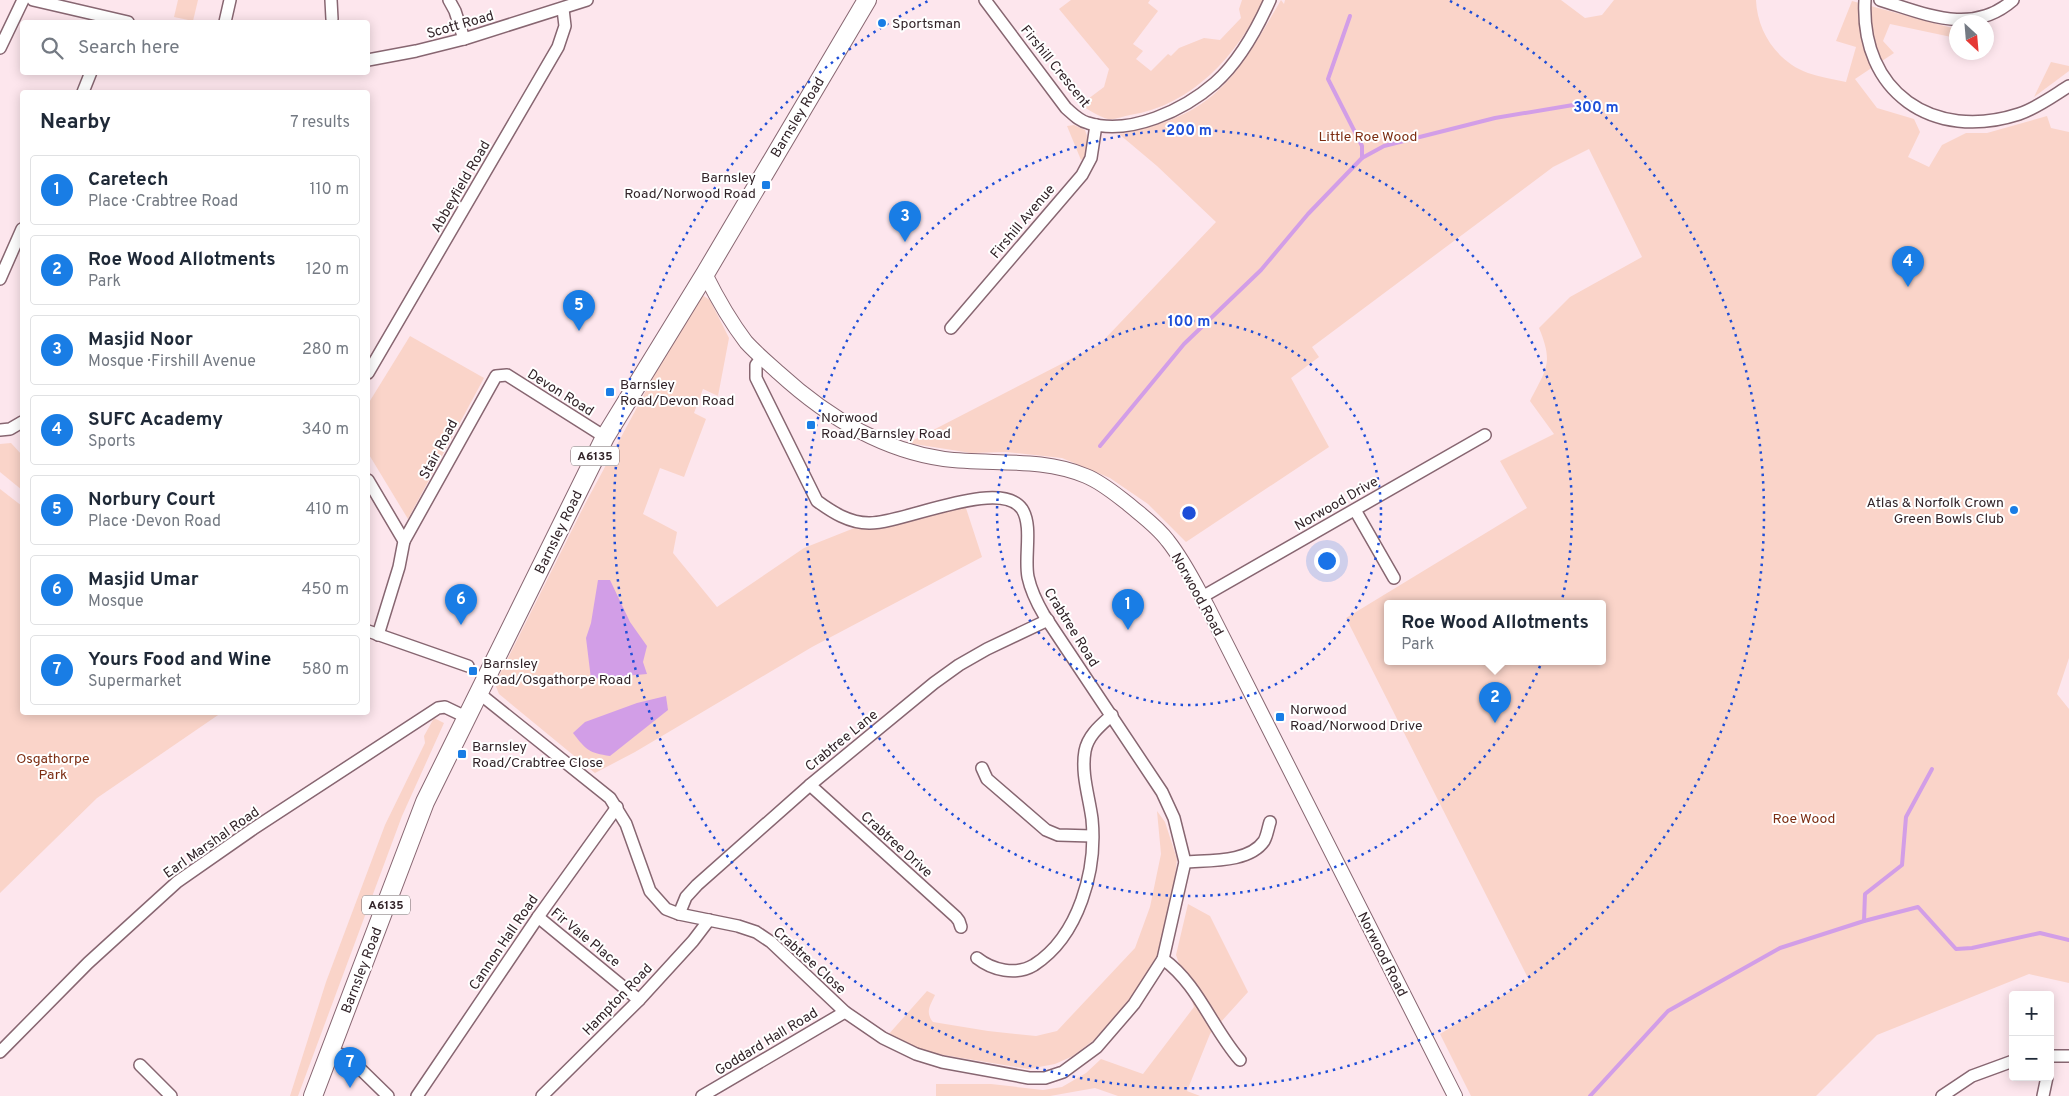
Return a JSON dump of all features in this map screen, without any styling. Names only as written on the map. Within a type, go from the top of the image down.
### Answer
[{"type":"main road","name":"Barnsley Road","points":[[312,1096],[425,802],[480,694],[605,437],[705,274],[866,0]]},
{"type":"street","points":[[0,48],[23,0]]},
{"type":"street","points":[[34,0],[109,20]]},
{"type":"street","points":[[225,20],[230,0]]},
{"type":"street","points":[[331,0],[332,19]]},
{"type":"street","points":[[449,0],[455,11],[464,39]]},
{"type":"street","name":"Scott Road","points":[[370,60],[464,39],[563,9],[586,0]]},
{"type":"street","name":"Firshill Crescent","points":[[985,0],[1066,108],[1078,119],[1107,127],[1124,126],[1159,117],[1181,107],[1216,82],[1235,60],[1260,22],[1270,0]]},
{"type":"street","points":[[1865,0],[1866,31],[1876,64],[1884,78],[1896,92],[1919,110],[1954,121],[1990,120],[2019,114],[2047,101],[2069,86]]},
{"type":"street","points":[[1880,0],[1945,18],[1970,21],[1994,14],[2013,0]]},
{"type":"street","name":"Abbeyfield Road","points":[[370,370],[558,47],[565,26],[563,9]]},
{"type":"street","points":[[84,90],[90,75]]},
{"type":"street","name":"Firshill Avenue","points":[[951,328],[1082,175],[1091,158],[1096,125]]},
{"type":"street","points":[[0,279],[20,234]]},
{"type":"street","name":"Norwood Road","points":[[705,274],[732,323],[747,343],[798,392],[819,407],[875,440],[944,459],[1042,464],[1088,476],[1118,495],[1147,519],[1168,540],[1185,565],[1202,597],[1455,1096]]},
{"type":"street","name":"Crabtree Road","points":[[762,357],[756,364],[756,378],[817,501],[833,512],[847,519],[867,523],[886,522],[949,503],[1000,497],[1014,501],[1022,509],[1026,520],[1027,575],[1032,592],[1048,620],[1162,792],[1174,818],[1185,862],[1163,959],[1134,1004],[1116,1027],[1097,1047],[1063,1072]]},
{"type":"street","name":"Devon Road","points":[[501,374],[507,375],[605,437]]},
{"type":"street","name":"Stair Road","points":[[373,633],[399,567],[404,541],[496,376],[501,374]]},
{"type":"street","points":[[0,430],[10,429],[20,423]]},
{"type":"street","name":"Norwood Drive","points":[[1202,597],[1485,435]]},
{"type":"street","points":[[370,483],[404,541]]},
{"type":"street","points":[[1355,510],[1394,578]]},
{"type":"street","name":"Crabtree Lane","points":[[679,914],[686,898],[697,885],[810,785],[934,683],[959,665],[987,649],[1048,620]]},
{"type":"street","points":[[373,633],[468,666]]},
{"type":"street","name":"Crabtree Close","points":[[480,694],[610,798],[626,824],[650,891],[666,909],[679,914],[747,929],[771,942],[845,1012],[883,1038],[916,1054],[942,1062],[1029,1078],[1045,1078],[1063,1072]]},
{"type":"street","name":"Earl Marshal Road","points":[[0,1052],[132,922],[183,878],[253,829],[438,708],[445,707],[468,718]]},
{"type":"street","points":[[977,958],[985,965],[998,970],[1013,971],[1030,967],[1046,957],[1061,941],[1072,923],[1080,904],[1091,859],[1092,836],[1084,764],[1085,748],[1089,738],[1112,715]]},
{"type":"street","points":[[982,768],[987,779],[1046,830],[1058,835],[1092,836]]},
{"type":"street","name":"Crabtree Drive","points":[[810,785],[956,917],[961,927]]},
{"type":"street","name":"Cannon Hall Road","points":[[417,1096],[538,917],[617,807]]},
{"type":"street","points":[[1185,862],[1235,858],[1245,855],[1264,841],[1270,822]]},
{"type":"street","name":"Fir Vale Place","points":[[538,917],[639,1000]]},
{"type":"street","name":"Hampton Road","points":[[542,1096],[639,1000],[693,941],[709,920]]},
{"type":"street","points":[[1163,959],[1182,975],[1232,1051],[1240,1060]]},
{"type":"street","name":"Goddard Hall Road","points":[[702,1096],[845,1012]]},
{"type":"street","points":[[330,1051],[348,1057],[388,1096]]},
{"type":"street","points":[[2054,1058],[2069,1056]]},
{"type":"street","points":[[1942,1096],[1972,1076],[2009,1062]]},
{"type":"street","points":[[140,1065],[171,1096]]},
{"type":"street","points":[[2043,1096],[2046,1081]]},
{"type":"green space","points":[[178,0],[198,0],[193,20],[174,17]]},
{"type":"green space","points":[[1071,0],[1150,0],[1148,3],[1158,11],[1133,44],[1143,51],[1136,59],[1151,71],[1168,54],[1171,56],[1179,48],[1204,38],[1220,40],[1241,18],[1239,9],[1242,0],[1264,0],[1241,40],[1226,58],[1193,89],[1174,101],[1153,109],[1108,119],[1080,105],[1104,87],[1109,69],[1059,9]]},
{"type":"green space","points":[[1281,0],[1284,4],[1285,0],[1561,0],[1585,18],[1602,15],[1614,0],[1756,0],[1760,23],[1778,53],[1797,68],[1808,73],[1846,82],[1856,47],[1836,41],[1852,1],[1949,27],[1949,37],[1890,24],[1883,41],[1894,53],[1855,79],[1877,108],[1914,119],[1920,132],[1908,157],[1929,167],[1942,145],[1966,133],[1987,133],[2047,116],[2051,128],[2069,132],[2069,658],[2057,694],[2069,709],[2069,983],[2029,974],[1877,1035],[1816,1096],[1471,1096],[1440,1034],[1529,980],[1346,618],[1527,508],[1500,461],[1554,434],[1530,401],[1544,373],[1547,358],[1544,340],[1539,328],[1570,297],[1642,257],[1589,149],[1553,167],[1312,347],[1319,357],[1291,378],[1329,447],[1186,542],[1148,504],[1110,478],[1062,458],[1006,452],[971,453],[908,443],[1100,344],[1216,222],[1157,166],[1119,134],[1178,117],[1200,105],[1219,90],[1250,52]]},
{"type":"green space","points":[[2051,62],[2069,66],[2069,71],[2034,97]]},
{"type":"green space","points":[[1074,125],[1085,130],[1088,139],[1087,156],[1081,160],[1067,126]]},
{"type":"green space","points":[[702,295],[710,300],[729,338],[718,396],[703,389],[694,413],[706,419],[684,477],[660,468],[643,514],[677,532],[673,553],[717,607],[804,548],[867,523],[964,502],[982,557],[812,647],[635,752],[595,773],[499,694],[495,684],[585,504],[696,298]]},
{"type":"green space","points":[[410,336],[484,378],[408,519],[370,456],[370,401]]},
{"type":"green space","points":[[11,443],[20,453],[20,488],[0,472],[0,444]]},
{"type":"green space","name":"Osgathorpe Park","points":[[0,489],[20,504],[20,715],[218,715],[97,798],[0,893]]},
{"type":"green space","points":[[434,718],[444,723],[402,816],[298,1096],[290,1096],[326,982],[385,825],[425,743],[424,736]]},
{"type":"green space","points":[[1157,811],[1165,822],[1177,859],[1174,889],[1158,956],[1140,987],[1094,1040],[1073,1056],[1055,1064],[1028,1069],[919,1051],[888,1035],[927,991],[935,995],[929,1012],[933,1022],[988,1031],[1036,1036],[1057,1031],[1135,948],[1150,907],[1161,854]]},
{"type":"green space","points":[[1188,904],[1210,916],[1248,992],[1210,1034],[1187,1091],[1200,1096],[1118,1096],[1095,1088],[1050,1096],[936,1096],[936,1084],[991,1084],[1043,1090],[1062,1087],[1086,1073],[1101,1059],[1143,1074],[1194,1007],[1176,955]]},
{"type":"shaded area","points":[[598,580],[610,580],[630,622],[647,646],[643,662],[647,674],[591,679],[586,638],[591,623]]},
{"type":"shaded area","points":[[666,696],[668,710],[610,756],[588,750],[573,733],[585,722],[637,703]]},
{"type":"waterway","points":[[1350,16],[1328,79],[1362,146],[1362,158]]},
{"type":"waterway","points":[[1100,446],[1184,344],[1261,270],[1308,214],[1362,158],[1384,146],[1495,118],[1585,103]]},
{"type":"waterway","points":[[1864,921],[1865,894],[1902,865],[1906,817],[1932,769]]},
{"type":"waterway","points":[[1590,1096],[1668,1011],[1780,948],[1864,921],[1918,907],[1956,949],[1972,948],[2040,933],[2069,940]]},
{"type":"place","name":"Sportsman","points":[[882,23]]},
{"type":"place","name":"Barnsley Road/Norwood Road","points":[[766,185]]},
{"type":"place","name":"Masjid Noor","points":[[905,242]]},
{"type":"place","name":"SUFC Academy","points":[[1908,287]]},
{"type":"place","name":"Norbury Court","points":[[579,331]]},
{"type":"place","name":"Barnsley Road/Devon Road","points":[[610,392]]},
{"type":"place","name":"Norwood Road/Barnsley Road","points":[[811,425]]},
{"type":"place","name":"Atlas & Norfolk Crown Green Bowls Club","points":[[2014,510]]},
{"type":"place","name":"Masjid Umar","points":[[461,625]]},
{"type":"place","name":"Caretech","points":[[1128,630]]},
{"type":"place","name":"Barnsley Road/Osgathorpe Road","points":[[473,671]]},
{"type":"place","name":"Norwood Road/Norwood Drive","points":[[1280,717]]},
{"type":"place","name":"Roe Wood Allotments","points":[[1495,723]]},
{"type":"place","name":"Barnsley Road/Crabtree Close","points":[[462,754]]},
{"type":"place","name":"Yours Food and Wine","points":[[350,1088]]},
{"type":"park label","name":"Little Roe Wood","points":[[1368,136]]},
{"type":"park label","name":"Roe Wood","points":[[1804,818]]}]
